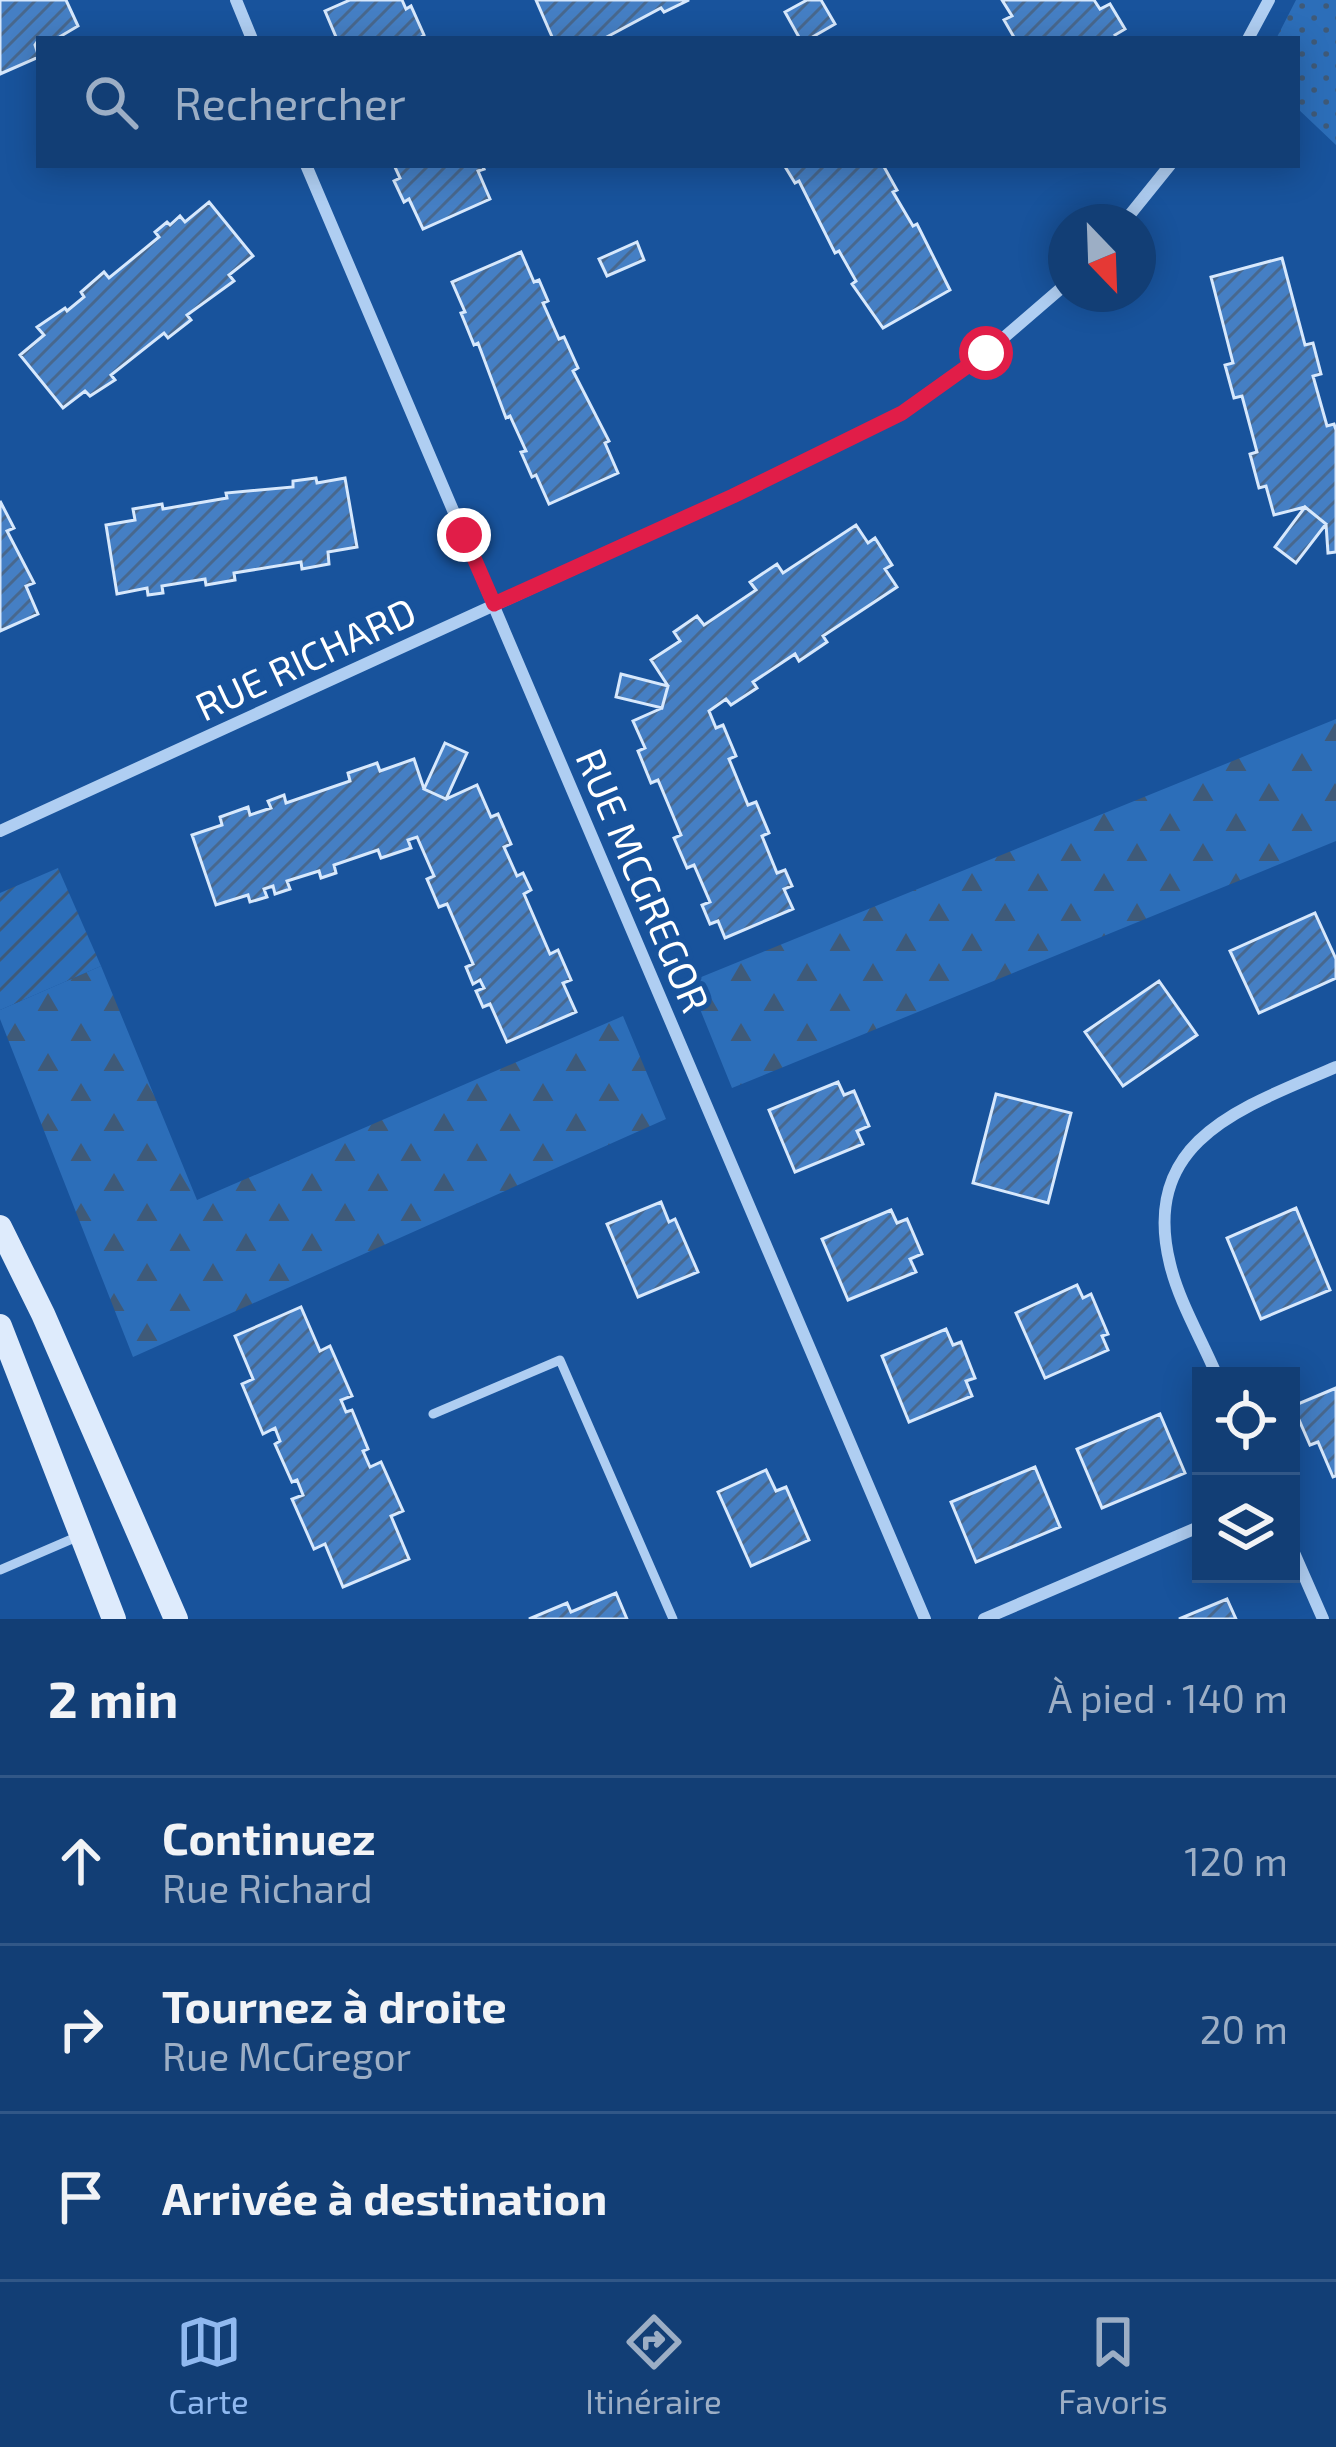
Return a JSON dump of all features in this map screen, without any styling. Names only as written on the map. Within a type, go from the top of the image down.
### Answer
[{"type":"main road","points":[[0,1227],[43,1313],[176,1619]]},
{"type":"main road","points":[[0,1326],[114,1619]]},
{"type":"street","points":[[236,0],[252,36]]},
{"type":"street","points":[[1250,36],[1269,0]]},
{"type":"street","name":"RUE MCGREGOR","points":[[307,168],[926,1619]]},
{"type":"street","points":[[1139,204],[1168,168]]},
{"type":"street","name":"RUE RICHARD","points":[[0,831],[733,496],[902,413],[986,353],[1048,300]]},
{"type":"street","points":[[1213,1367],[1171,1268],[1163,1228],[1166,1195],[1180,1161],[1201,1135],[1233,1113],[1336,1067]]},
{"type":"street","points":[[984,1619],[1192,1530]]},
{"type":"street","points":[[1300,1567],[1323,1619]]},
{"type":"lane","points":[[433,1414],[560,1360],[673,1619]]},
{"type":"lane","points":[[0,1570],[79,1536]]},
{"type":"green space","points":[[1296,0],[1336,0],[1336,145],[1300,111],[1300,36],[1278,36]]},
{"type":"green space","points":[[1336,719],[1336,841],[732,1088],[689,982]]},
{"type":"green space","points":[[58,868],[101,966],[0,1010],[0,893]]},
{"type":"green space","points":[[101,966],[197,1200],[623,1016],[666,1119],[133,1357],[0,1019],[0,1010]]},
{"type":"building","points":[[0,0],[66,0],[78,26],[61,36],[36,36],[36,58],[0,74]]},
{"type":"building","points":[[350,0],[402,0],[406,9],[411,6],[424,35],[336,36],[325,11]]},
{"type":"building","points":[[536,0],[689,0],[664,12],[661,8],[609,36],[552,36]]},
{"type":"building","points":[[807,0],[821,0],[835,24],[814,36],[798,36],[785,12]]},
{"type":"building","points":[[1002,0],[1094,0],[1100,9],[1110,4],[1125,29],[1116,36],[1013,36],[1004,20],[1012,16]]},
{"type":"building","points":[[395,168],[484,168],[478,171],[490,199],[423,229],[394,181],[400,178]]},
{"type":"building","points":[[786,168],[885,168],[897,190],[893,192],[913,226],[917,224],[950,290],[883,328],[852,284],[856,281],[839,251],[835,253],[799,181],[795,183]]},
{"type":"building","points":[[209,202],[253,256],[229,275],[234,281],[187,315],[191,320],[168,338],[164,333],[111,375],[115,380],[90,396],[85,391],[63,408],[20,355],[44,335],[37,327],[67,311],[104,272],[109,278],[159,237],[155,232],[167,222],[170,225],[180,216],[185,222]]},
{"type":"building","points":[[637,242],[644,260],[607,276],[599,259]]},
{"type":"building","points":[[521,252],[534,282],[539,280],[559,339],[564,337],[578,368],[573,371],[609,441],[605,443],[618,473],[549,504],[536,475],[532,477],[521,452],[526,451],[510,416],[506,418],[478,343],[474,345],[452,282]]},
{"type":"building","points":[[1282,258],[1305,345],[1313,343],[1321,374],[1313,376],[1327,426],[1334,424],[1336,430],[1336,552],[1328,553],[1326,524],[1305,507],[1274,515],[1266,486],[1259,488],[1250,454],[1257,452],[1242,396],[1234,398],[1225,365],[1233,363],[1211,277]]},
{"type":"building","points":[[316,478],[317,483],[345,478],[357,547],[328,552],[329,564],[302,569],[301,562],[234,573],[235,580],[162,586],[163,593],[148,595],[147,588],[117,594],[106,525],[135,520],[133,509],[162,504],[163,509],[227,498],[226,493],[293,487],[293,481]]},
{"type":"building","points":[[0,501],[14,528],[7,531],[34,583],[26,586],[38,614],[0,631]]},
{"type":"building","points":[[1305,507],[1326,524],[1296,563],[1275,547]]},
{"type":"building","points":[[856,525],[868,543],[875,538],[892,565],[885,569],[897,587],[823,636],[827,642],[799,661],[795,654],[753,682],[757,688],[731,705],[726,699],[709,711],[716,728],[723,725],[736,756],[729,759],[748,805],[756,802],[769,833],[762,836],[777,873],[785,870],[792,886],[784,889],[793,909],[725,938],[718,921],[710,924],[702,905],[710,902],[694,865],[687,868],[674,838],[681,835],[658,780],[651,783],[638,751],[645,748],[633,721],[662,708],[668,686],[651,660],[680,641],[674,632],[697,616],[704,625],[756,590],[750,582],[777,564],[783,573]]},
{"type":"building","points":[[621,674],[668,686],[662,708],[616,697]]},
{"type":"building","points":[[445,743],[467,753],[446,799],[424,789]]},
{"type":"building","points":[[414,759],[424,789],[446,799],[477,785],[491,817],[498,814],[511,844],[504,847],[517,876],[523,873],[531,890],[524,894],[550,954],[558,950],[571,980],[563,983],[576,1012],[507,1042],[490,1004],[483,1007],[476,991],[484,988],[480,980],[473,984],[466,967],[473,964],[447,904],[439,907],[427,879],[434,876],[417,837],[408,840],[411,848],[381,858],[378,850],[334,865],[336,873],[321,878],[319,871],[287,881],[290,889],[275,894],[273,886],[264,889],[267,897],[250,902],[248,895],[216,905],[192,835],[222,825],[220,817],[248,807],[250,815],[271,808],[268,801],[284,795],[286,803],[350,781],[348,773],[377,763],[380,771]]},
{"type":"building","points":[[1315,913],[1336,959],[1336,978],[1259,1013],[1230,951]]},
{"type":"building","points":[[1159,981],[1197,1035],[1123,1086],[1085,1032]]},
{"type":"building","points":[[838,1082],[844,1095],[854,1091],[869,1126],[857,1131],[863,1144],[795,1172],[769,1110]]},
{"type":"building","points":[[996,1094],[1071,1113],[1048,1203],[973,1183]]},
{"type":"building","points":[[661,1202],[669,1222],[675,1219],[698,1272],[638,1297],[607,1224]]},
{"type":"building","points":[[1296,1208],[1330,1290],[1261,1319],[1227,1238]]},
{"type":"building","points":[[891,1210],[897,1223],[907,1219],[922,1254],[910,1259],[916,1272],[848,1300],[822,1239]]},
{"type":"building","points":[[1077,1285],[1083,1298],[1091,1294],[1108,1334],[1102,1336],[1108,1350],[1045,1378],[1016,1313]]},
{"type":"building","points":[[301,1307],[320,1351],[330,1346],[352,1396],[341,1400],[346,1412],[352,1410],[370,1467],[381,1462],[403,1511],[391,1516],[409,1559],[343,1587],[325,1544],[314,1549],[292,1499],[303,1495],[275,1444],[280,1441],[275,1428],[263,1434],[242,1384],[253,1379],[235,1336]]},
{"type":"building","points":[[946,1329],[953,1345],[961,1342],[975,1378],[966,1381],[972,1396],[909,1422],[882,1356]]},
{"type":"building","points":[[1336,1388],[1336,1476],[1318,1442],[1310,1445],[1300,1422],[1300,1403]]},
{"type":"building","points":[[1160,1414],[1185,1473],[1102,1508],[1077,1449]]},
{"type":"building","points":[[1035,1467],[1060,1527],[976,1562],[951,1502]]},
{"type":"building","points":[[766,1470],[776,1491],[786,1487],[809,1540],[751,1566],[718,1492]]},
{"type":"building","points":[[616,1593],[627,1619],[529,1619],[567,1603],[571,1612]]},
{"type":"building","points":[[1227,1599],[1236,1619],[1179,1619]]},
{"type":"route","points":[[464,535],[494,604],[902,413],[986,353]]}]
